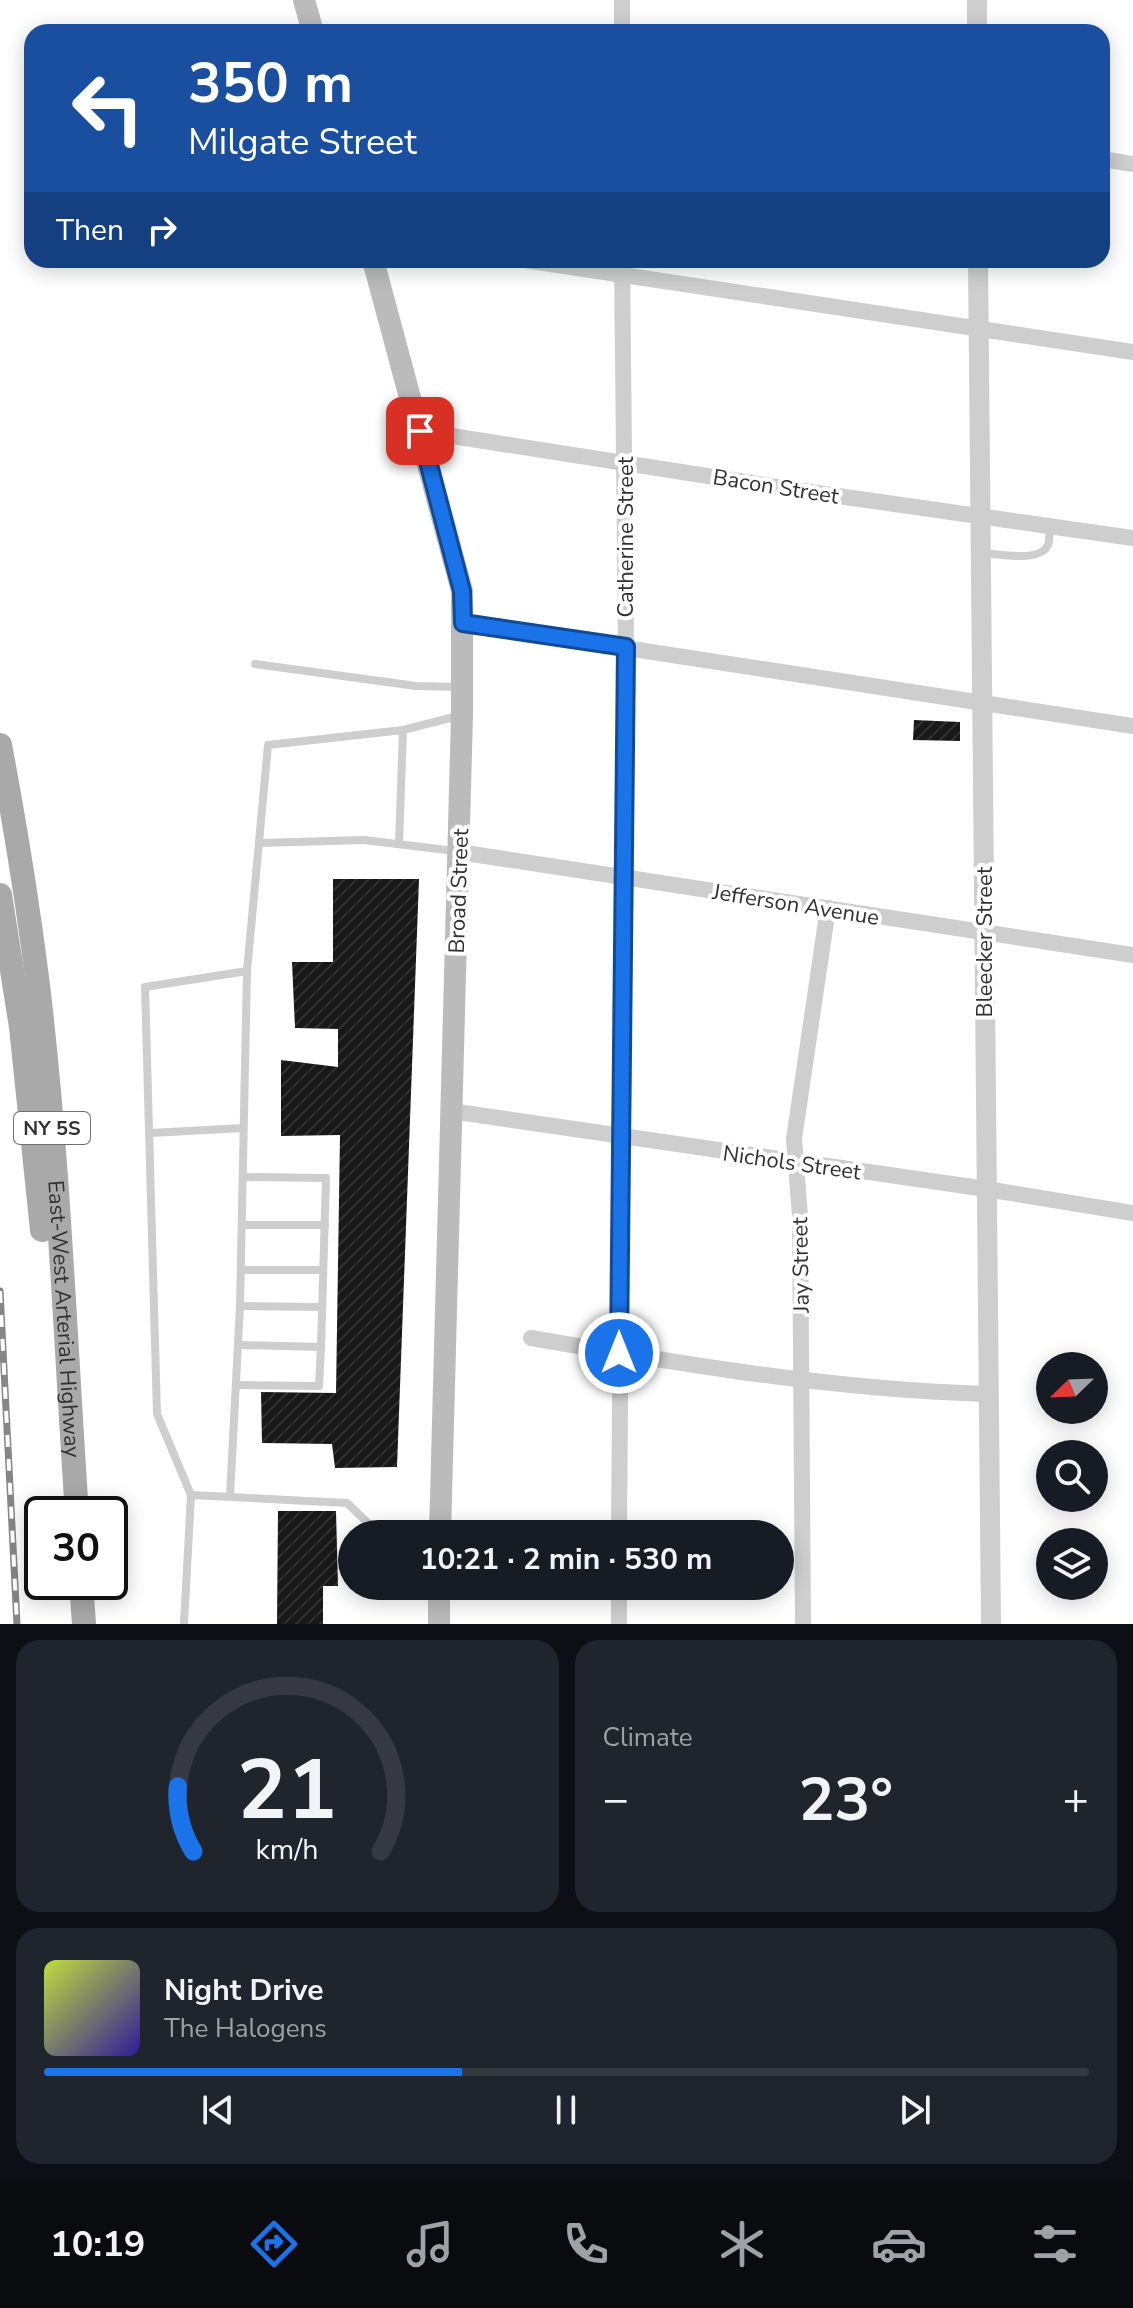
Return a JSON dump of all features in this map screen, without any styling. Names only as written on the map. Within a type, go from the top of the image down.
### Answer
[{"type":"main road","points":[[304,0],[311,24]]},
{"type":"main road","name":"Broad Street","points":[[375,268],[462,591],[463,687],[440,1520]]},
{"type":"main road","name":"East-West Arterial Highway","points":[[0,745],[14,816],[41,1012],[52,1123],[76,1496]]},
{"type":"main road","name":"East-West Arterial Highway","points":[[0,895],[21,1027],[40,1205],[59,1496]]},
{"type":"main road","points":[[65,1600],[67,1624]]},
{"type":"main road","points":[[82,1600],[84,1624]]},
{"type":"main road","points":[[439,1600],[439,1624]]},
{"type":"street","points":[[622,0],[622,24]]},
{"type":"street","points":[[977,0],[977,24]]},
{"type":"street","points":[[1110,160],[1133,164]]},
{"type":"street","points":[[622,268],[1133,352]]},
{"type":"street","name":"Catherine Street","points":[[619,1520],[626,647],[622,268]]},
{"type":"street","name":"Bleecker Street","points":[[978,268],[991,1624]]},
{"type":"street","name":"Bacon Street","points":[[420,431],[810,492],[1133,538]]},
{"type":"street","points":[[463,623],[1133,726]]},
{"type":"street","name":"Jefferson Avenue","points":[[459,852],[1133,955]]},
{"type":"street","name":"Jay Street","points":[[803,1624],[800,1216],[794,1139],[828,908]]},
{"type":"street","name":"Nichols Street","points":[[451,1111],[1133,1213]]},
{"type":"street","points":[[531,1338],[873,1388],[988,1394]]},
{"type":"street","points":[[619,1600],[619,1624]]},
{"type":"lane","points":[[981,553],[1034,556],[1049,544],[1050,525]]},
{"type":"lane","points":[[255,664],[416,686],[463,687]]},
{"type":"lane","points":[[230,1496],[243,1225],[247,971],[268,745],[403,730],[462,715]]},
{"type":"lane","points":[[399,844],[403,730]]},
{"type":"lane","points":[[260,843],[364,840],[459,852]]},
{"type":"lane","points":[[184,1624],[191,1495],[157,1414],[145,987],[247,971]]},
{"type":"lane","points":[[151,1133],[243,1128]]},
{"type":"lane","points":[[236,1385],[319,1386],[321,1347],[326,1178],[244,1177]]},
{"type":"lane","points":[[243,1225],[325,1225]]},
{"type":"lane","points":[[241,1270],[323,1270]]},
{"type":"lane","points":[[240,1306],[322,1307]]},
{"type":"lane","points":[[239,1345],[321,1347]]},
{"type":"lane","points":[[191,1495],[347,1503],[365,1520]]},
{"type":"building","points":[[914,720],[960,722],[960,741],[913,740]]},
{"type":"building","points":[[333,879],[419,879],[397,1467],[335,1468],[332,1444],[262,1443],[261,1392],[336,1393],[340,1135],[281,1136],[281,1060],[338,1067],[338,1029],[295,1028],[292,962],[333,962]]},
{"type":"building","points":[[278,1511],[336,1511],[338,1586],[323,1586],[323,1624],[277,1624]]},
{"type":"railway","points":[[0,1291],[17,1624]]},
{"type":"route","points":[[420,431],[462,591],[463,623],[626,647],[619,1353]]}]
